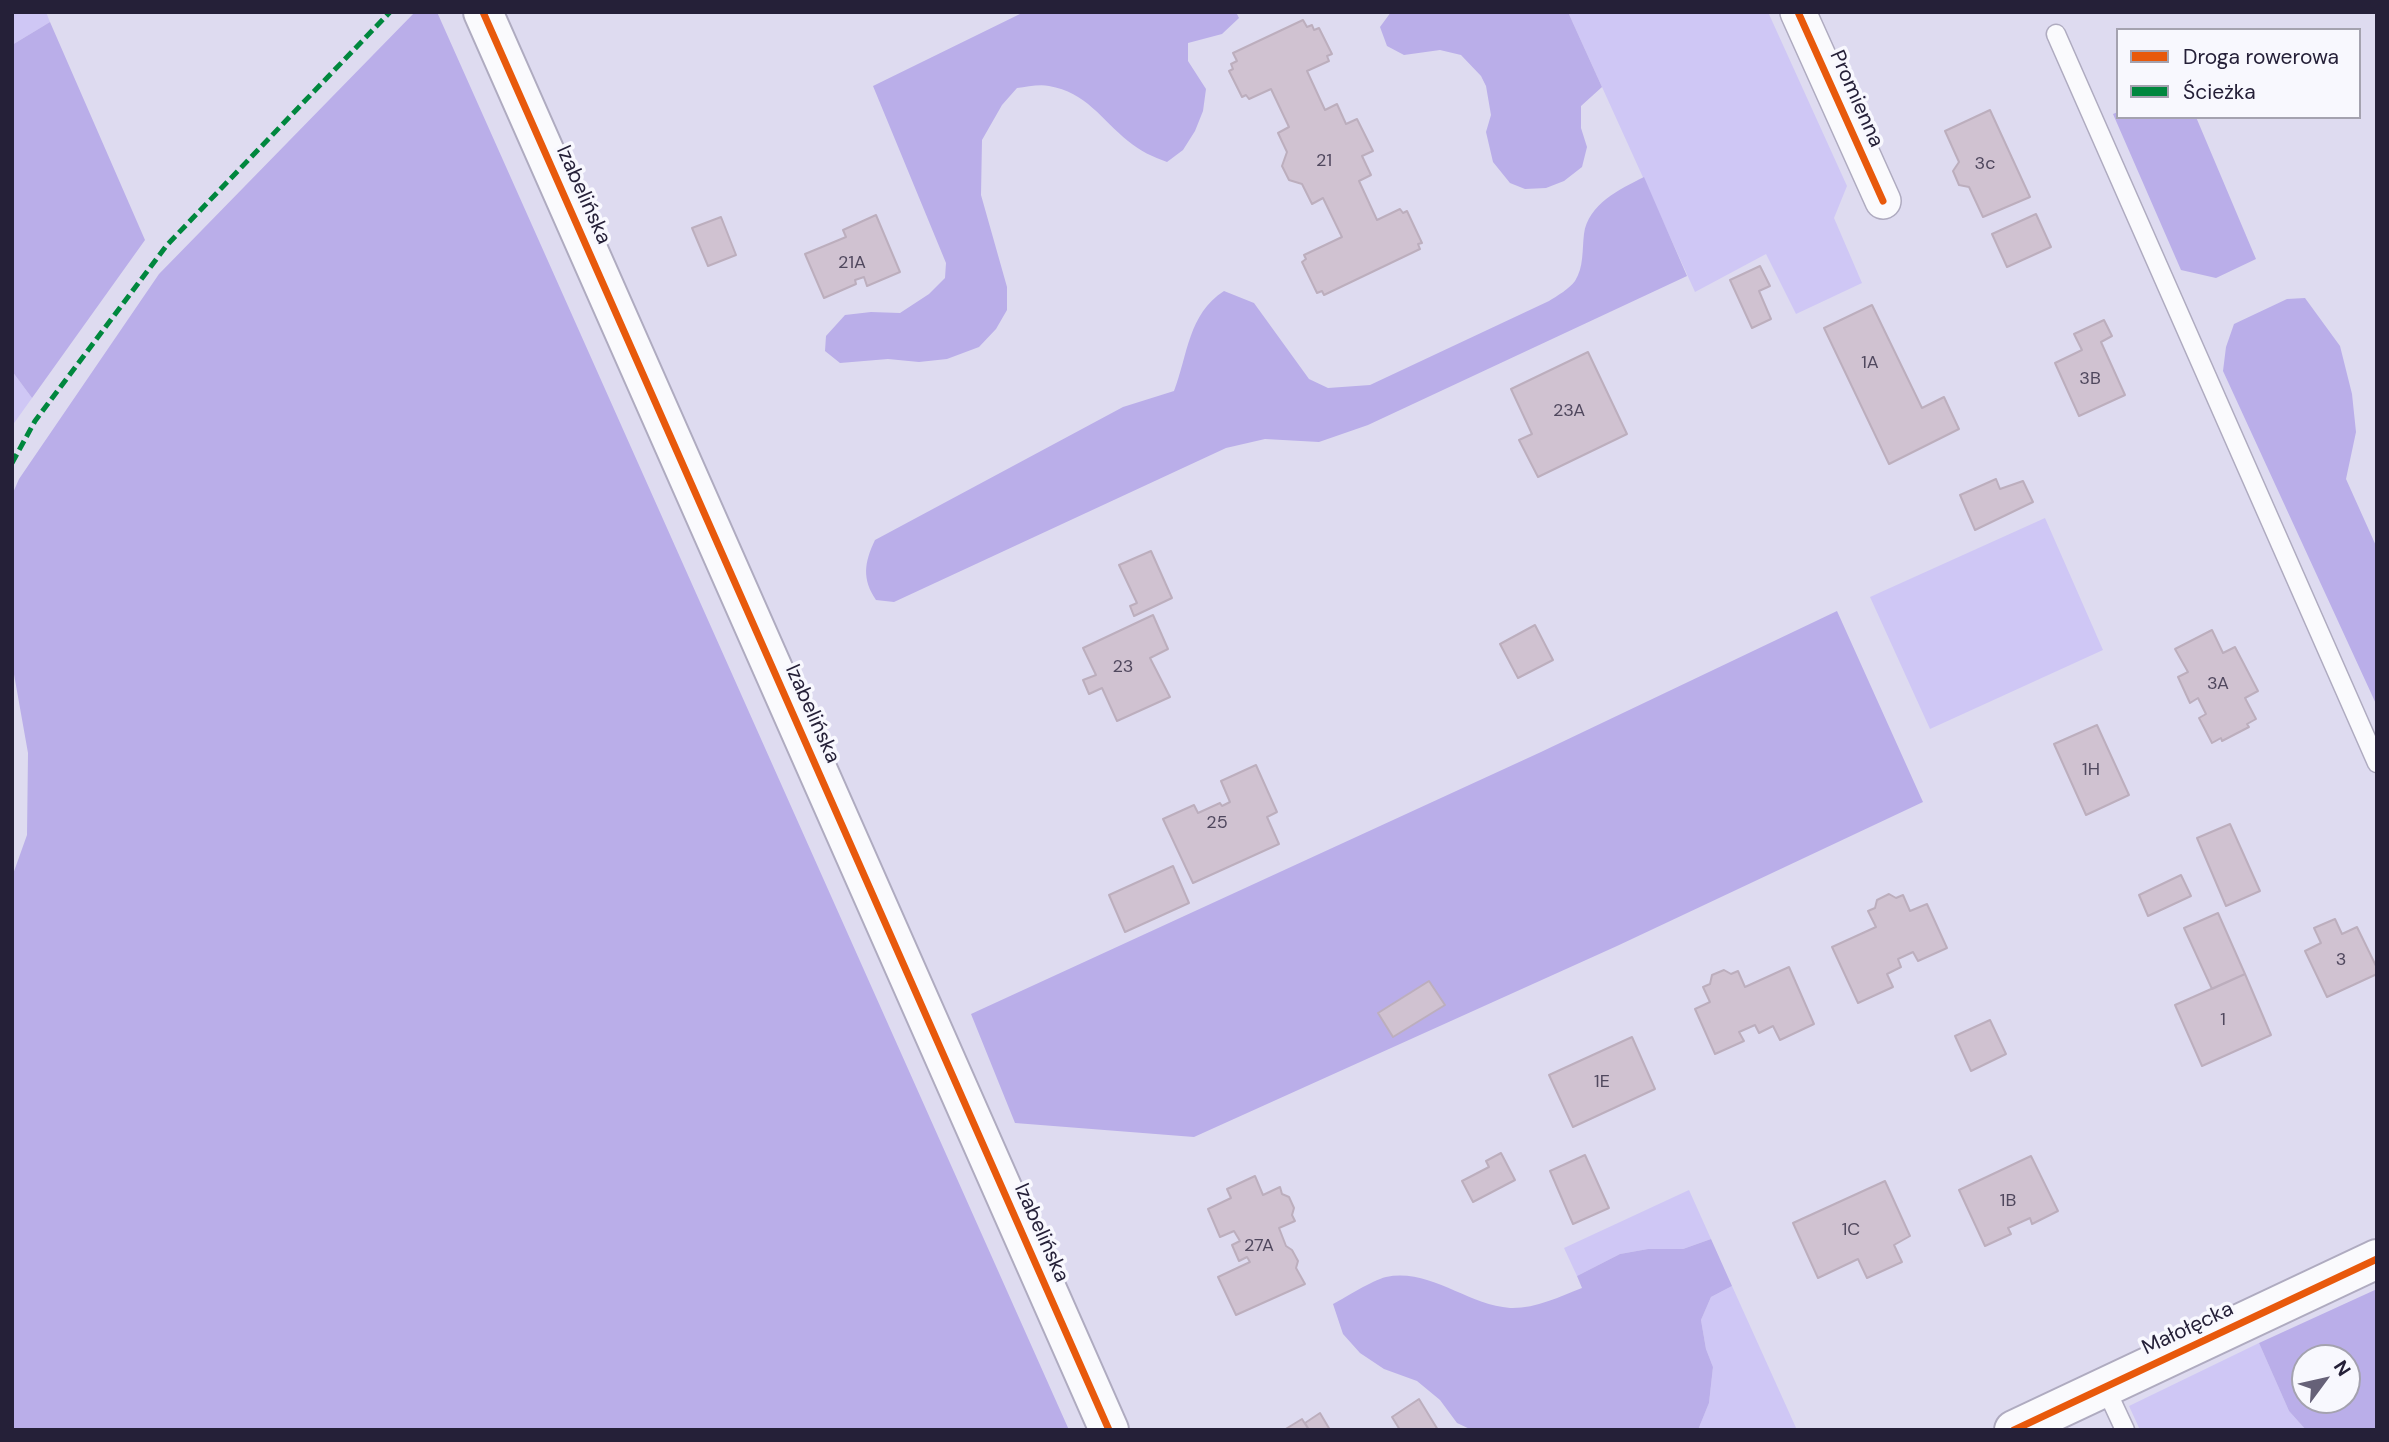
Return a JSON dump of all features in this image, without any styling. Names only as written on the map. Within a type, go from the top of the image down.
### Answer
[{"type":"street","name":"Izabelińska","points":[[483,12],[1109,1430]]},
{"type":"street","name":"Promienna","points":[[1798,12],[1883,201]]},
{"type":"street","name":"Małołęcka","points":[[2014,1430],[2377,1259]]},
{"type":"lane","points":[[2056,34],[2377,763]]},
{"type":"lane","points":[[2105,1387],[2125,1430]]},
{"type":"shaded area","points":[[12,12],[46,12],[50,22],[12,45]]},
{"type":"shaded area","points":[[415,12],[437,12],[1069,1430],[12,1430],[12,877],[27,835],[28,753],[12,663],[12,495],[19,479],[159,274]]},
{"type":"shaded area","points":[[1024,12],[1236,12],[1239,18],[1222,34],[1188,43],[1188,61],[1206,89],[1203,111],[1183,150],[1167,162],[1133,145],[1093,108],[1073,94],[1045,85],[1017,88],[1002,105],[982,140],[981,195],[1007,287],[1007,310],[996,329],[979,347],[947,359],[919,362],[888,359],[840,363],[825,351],[826,336],[845,315],[900,313],[929,294],[945,278],[946,263],[873,86]]},
{"type":"shaded area","points":[[1391,12],[1568,12],[1602,87],[1581,106],[1581,128],[1587,147],[1582,167],[1564,181],[1546,188],[1525,189],[1510,183],[1493,162],[1486,132],[1491,115],[1486,86],[1481,76],[1461,55],[1440,50],[1404,55],[1387,46],[1380,27]]},
{"type":"shaded area","points":[[1568,12],[1768,12],[1847,186],[1834,218],[1862,283],[1796,314],[1766,254],[1695,292]]},
{"type":"shaded area","points":[[50,22],[145,240],[32,398],[12,371],[12,45]]},
{"type":"shaded area","points":[[2116,113],[2116,119],[2197,119],[2256,259],[2216,278],[2181,270],[2113,114]]},
{"type":"shaded area","points":[[1644,177],[1687,276],[1368,425],[1319,442],[1265,439],[1226,448],[894,602],[876,600],[871,592],[866,571],[875,540],[1123,407],[1174,391],[1196,323],[1212,300],[1224,291],[1254,303],[1309,379],[1328,388],[1370,385],[1549,301],[1566,290],[1575,281],[1580,270],[1584,234],[1592,214],[1606,199]]},
{"type":"shaded area","points":[[2305,298],[2340,346],[2352,394],[2356,432],[2346,479],[2377,548],[2377,706],[2223,371],[2226,347],[2234,324],[2287,299]]},
{"type":"shaded area","points":[[12,371],[32,398],[12,426]]},
{"type":"shaded area","points":[[2045,518],[2103,650],[1930,729],[1870,597]]},
{"type":"shaded area","points":[[1837,611],[1923,802],[1617,946],[1194,1137],[1015,1123],[971,1014],[1541,752]]},
{"type":"shaded area","points":[[1689,1190],[1711,1239],[1683,1249],[1648,1249],[1620,1254],[1577,1276],[1564,1248]]},
{"type":"shaded area","points":[[1711,1239],[1732,1286],[1711,1297],[1701,1320],[1706,1349],[1713,1367],[1709,1403],[1698,1430],[1472,1430],[1457,1423],[1440,1400],[1417,1381],[1384,1369],[1360,1353],[1343,1334],[1333,1304],[1380,1279],[1402,1276],[1433,1282],[1494,1305],[1528,1307],[1582,1288],[1577,1276],[1620,1254],[1648,1249],[1683,1249]]},
{"type":"shaded area","points":[[1732,1286],[1797,1430],[1698,1430],[1709,1403],[1713,1367],[1706,1349],[1701,1320],[1711,1297]]},
{"type":"shaded area","points":[[2377,1289],[2377,1430],[2306,1430],[2292,1414],[2361,1414],[2361,1344],[2291,1344],[2291,1413],[2259,1343]]},
{"type":"shaded area","points":[[2259,1343],[2289,1411],[2306,1430],[2140,1430],[2129,1406]]},
{"type":"building","points":[[1303,20],[1307,27],[1312,25],[1314,30],[1319,28],[1332,54],[1327,56],[1329,61],[1307,71],[1325,110],[1337,104],[1346,124],[1357,119],[1373,151],[1362,156],[1371,175],[1359,181],[1377,220],[1400,209],[1403,213],[1407,211],[1422,243],[1418,244],[1420,249],[1324,295],[1322,291],[1317,293],[1302,262],[1306,259],[1304,255],[1342,237],[1323,198],[1312,204],[1302,184],[1289,180],[1282,166],[1287,152],[1278,133],[1289,127],[1271,89],[1249,99],[1246,95],[1242,97],[1229,71],[1233,69],[1231,64],[1237,61],[1233,53]]},
{"type":"building","points":[[1990,110],[2030,197],[1983,217],[1969,187],[1959,185],[1953,171],[1959,162],[1945,131]]},
{"type":"building","points":[[2036,214],[2051,247],[2007,267],[1992,234]]},
{"type":"building","points":[[876,215],[900,272],[867,286],[864,277],[855,280],[856,284],[824,298],[805,254],[846,237],[843,230]]},
{"type":"building","points":[[721,217],[736,255],[708,266],[692,228]]},
{"type":"building","points":[[1760,266],[1770,286],[1759,291],[1771,319],[1752,328],[1730,280]]},
{"type":"building","points":[[1872,305],[1922,408],[1944,397],[1959,429],[1889,464],[1824,328]]},
{"type":"building","points":[[2104,320],[2112,336],[2101,342],[2125,395],[2079,416],[2055,363],[2082,350],[2074,334]]},
{"type":"building","points":[[1588,352],[1627,434],[1538,477],[1519,440],[1532,434],[1511,389]]},
{"type":"building","points":[[1996,479],[2000,489],[2023,481],[2033,502],[1975,530],[1960,495]]},
{"type":"building","points":[[1151,551],[1172,598],[1134,616],[1130,606],[1137,603],[1119,565]]},
{"type":"building","points":[[1153,615],[1168,649],[1150,658],[1170,697],[1117,721],[1102,688],[1089,694],[1083,680],[1096,675],[1083,648]]},
{"type":"building","points":[[1535,625],[1553,660],[1518,678],[1500,644]]},
{"type":"building","points":[[2212,630],[2223,653],[2235,647],[2258,691],[2245,698],[2256,719],[2247,724],[2249,727],[2222,741],[2221,738],[2212,743],[2199,718],[2206,714],[2198,698],[2190,703],[2178,677],[2188,672],[2175,649]]},
{"type":"building","points":[[2097,725],[2129,795],[2086,815],[2054,744]]},
{"type":"building","points":[[1256,765],[1277,812],[1267,817],[1279,844],[1193,883],[1163,819],[1194,805],[1198,813],[1220,803],[1222,806],[1230,802],[1221,781]]},
{"type":"building","points":[[2230,824],[2260,891],[2226,906],[2197,838]]},
{"type":"building","points":[[1173,866],[1189,903],[1125,932],[1109,895]]},
{"type":"building","points":[[2181,875],[2191,896],[2148,916],[2139,895]]},
{"type":"building","points":[[1889,894],[1896,898],[1903,895],[1910,911],[1927,904],[1947,948],[1918,961],[1913,952],[1898,959],[1901,967],[1887,974],[1893,987],[1858,1003],[1832,947],[1876,927],[1868,911],[1875,908],[1877,900]]},
{"type":"building","points":[[2218,913],[2245,974],[2212,989],[2184,928]]},
{"type":"building","points":[[2335,919],[2342,934],[2357,927],[2377,968],[2377,974],[2327,997],[2305,951],[2321,943],[2314,928]]},
{"type":"building","points":[[1789,967],[1814,1024],[1780,1040],[1773,1026],[1759,1033],[1755,1025],[1739,1032],[1744,1041],[1715,1054],[1695,1009],[1710,1002],[1703,987],[1710,984],[1712,975],[1724,970],[1731,974],[1738,971],[1745,987]]},
{"type":"building","points":[[2245,974],[2271,1035],[2202,1066],[2175,1005]]},
{"type":"building","points":[[1429,981],[1445,1005],[1393,1037],[1378,1013]]},
{"type":"building","points":[[1990,1020],[2006,1054],[1971,1071],[1955,1036]]},
{"type":"building","points":[[1632,1037],[1655,1089],[1573,1127],[1549,1075]]},
{"type":"building","points":[[1501,1153],[1515,1180],[1473,1202],[1462,1181],[1489,1167],[1486,1161]]},
{"type":"building","points":[[1585,1155],[1609,1208],[1573,1224],[1550,1171]]},
{"type":"building","points":[[2031,1156],[2058,1211],[2032,1224],[2030,1218],[2008,1228],[2011,1234],[1985,1246],[1959,1190]]},
{"type":"building","points":[[1255,1176],[1263,1195],[1280,1187],[1282,1194],[1289,1197],[1294,1208],[1292,1215],[1295,1221],[1279,1228],[1286,1246],[1292,1250],[1298,1261],[1296,1268],[1305,1284],[1236,1315],[1218,1277],[1250,1262],[1247,1257],[1239,1261],[1232,1245],[1240,1241],[1234,1231],[1220,1237],[1208,1209],[1231,1198],[1227,1189]]},
{"type":"building","points":[[1885,1181],[1910,1236],[1894,1245],[1902,1262],[1867,1278],[1858,1259],[1818,1278],[1793,1223]]},
{"type":"building","points":[[1419,1399],[1438,1430],[1400,1430],[1392,1417]]},
{"type":"building","points":[[1320,1413],[1330,1430],[1309,1430],[1305,1423]]},
{"type":"building","points":[[1302,1419],[1309,1430],[1284,1430]]},
{"type":"marked path","points":[[12,463],[35,421],[167,245],[390,12]]},
{"type":"cycle path","points":[[483,12],[1109,1430]]},
{"type":"cycle path","points":[[1798,12],[1883,201]]},
{"type":"cycle path","points":[[2014,1430],[2377,1259]]}]
